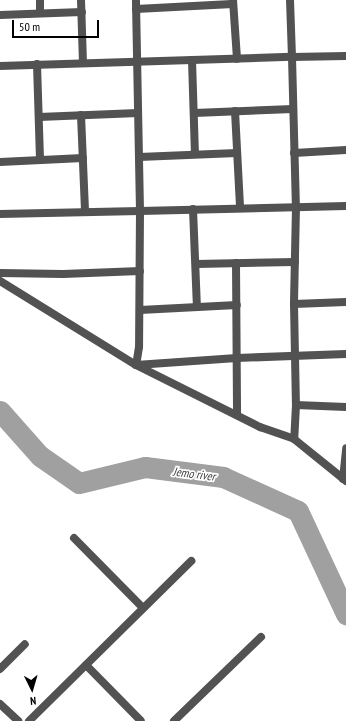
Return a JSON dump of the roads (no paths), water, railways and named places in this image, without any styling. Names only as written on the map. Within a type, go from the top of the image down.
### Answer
[{"type":"street","points":[[40,0],[40,13]]},
{"type":"street","points":[[81,0],[83,62]]},
{"type":"street","points":[[136,0],[140,211],[140,310],[139,346],[136,365]]},
{"type":"street","points":[[290,0],[296,207],[294,304],[296,405],[294,439]]},
{"type":"street","points":[[136,9],[193,3],[233,2],[238,59]]},
{"type":"street","points":[[0,15],[82,12]]},
{"type":"street","points":[[0,66],[83,62],[138,62],[346,56]]},
{"type":"street","points":[[192,60],[195,154]]},
{"type":"street","points":[[37,64],[40,160]]},
{"type":"street","points":[[194,114],[293,109]]},
{"type":"street","points":[[235,111],[240,208]]},
{"type":"street","points":[[39,117],[138,113]]},
{"type":"street","points":[[81,115],[85,212]]},
{"type":"street","points":[[294,153],[346,150]]},
{"type":"street","points":[[139,157],[237,153]]},
{"type":"street","points":[[0,162],[83,158]]},
{"type":"street","points":[[0,214],[346,206]]},
{"type":"street","points":[[194,209],[197,306]]},
{"type":"street","points":[[196,264],[295,262]]},
{"type":"street","points":[[236,263],[237,415]]},
{"type":"street","points":[[0,273],[63,274],[140,271]]},
{"type":"street","points":[[0,281],[136,365],[260,427],[294,439],[345,480]]},
{"type":"street","points":[[294,304],[346,302]]},
{"type":"street","points":[[140,310],[237,305]]},
{"type":"street","points":[[136,365],[294,355],[346,354]]},
{"type":"street","points":[[296,405],[346,407]]},
{"type":"street","points":[[345,480],[346,448]]},
{"type":"street","points":[[74,538],[143,608]]},
{"type":"street","points":[[29,721],[191,561]]},
{"type":"street","points":[[174,721],[261,637]]},
{"type":"street","points":[[0,668],[25,644]]},
{"type":"street","points":[[86,665],[141,721]]},
{"type":"street","points":[[0,704],[18,721]]},
{"type":"waterway","name":"Jemo river","points":[[0,411],[40,456],[79,483],[145,467],[223,477],[298,511],[346,614]]}]
